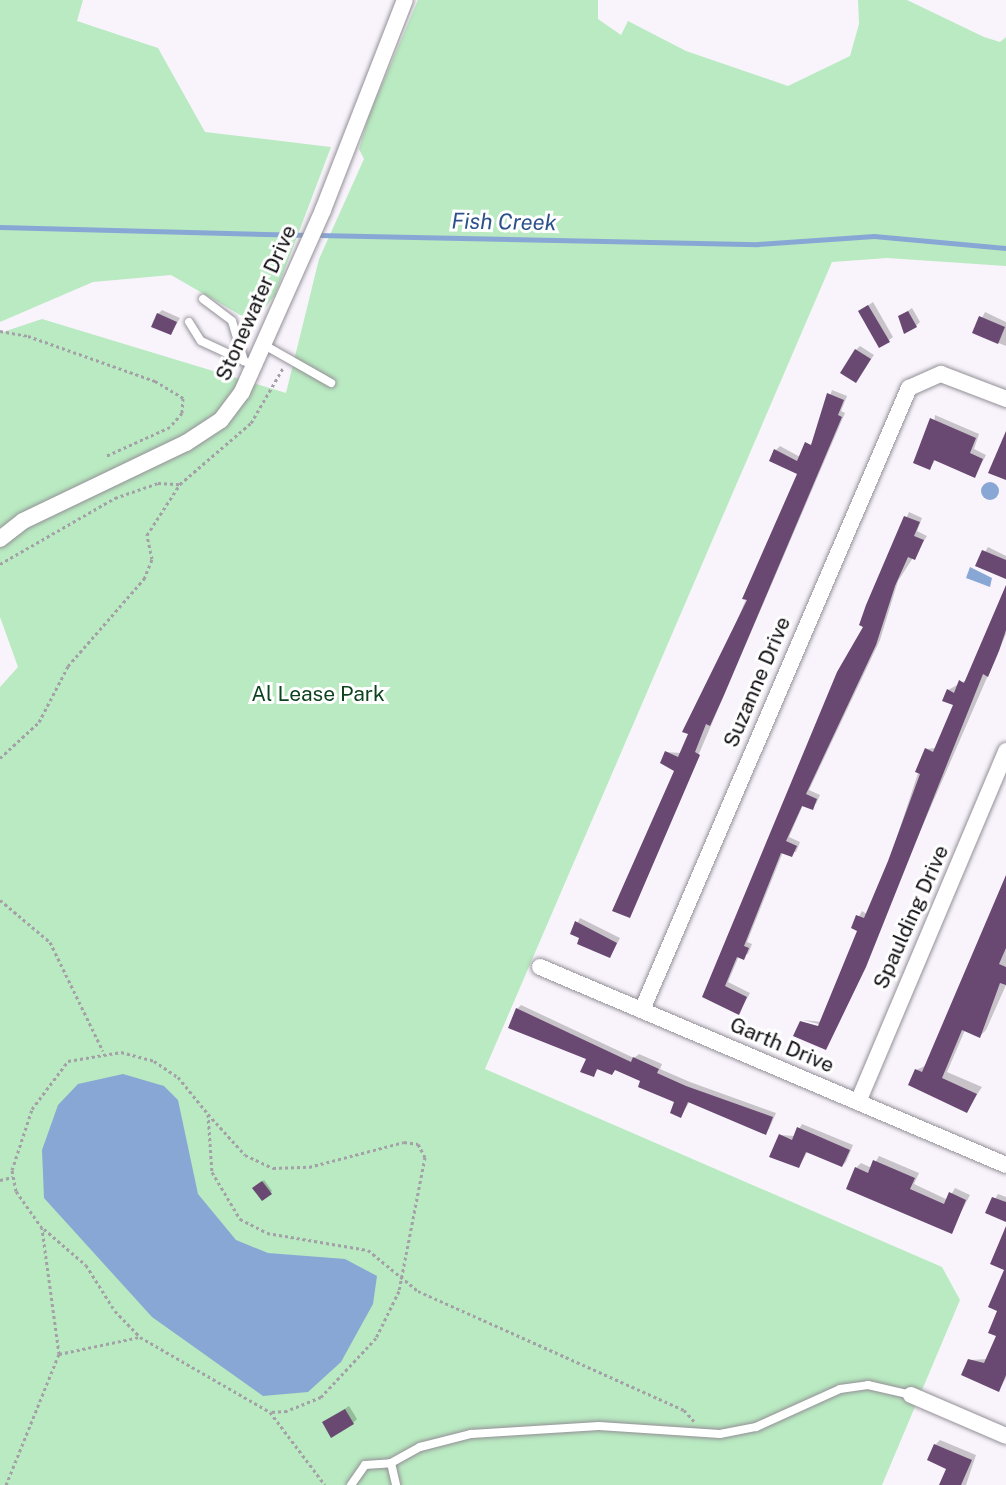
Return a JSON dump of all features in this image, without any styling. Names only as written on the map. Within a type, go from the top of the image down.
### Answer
[{"type":"street","name":"Stonewater Drive","points":[[0,539],[23,521],[186,443],[221,420],[250,364],[266,346],[323,210],[405,0]]},
{"type":"street","name":"Suzanne Drive","points":[[642,1010],[895,415],[909,388],[923,378],[951,376],[1006,399]]},
{"type":"street","name":"Spaulding Drive","points":[[858,1102],[1006,751]]},
{"type":"street","name":"Garth Drive","points":[[540,966],[1006,1165]]},
{"type":"street","points":[[911,1395],[1006,1436]]},
{"type":"lane","points":[[203,299],[232,321],[250,364]]},
{"type":"lane","points":[[189,322],[201,341],[250,364]]},
{"type":"lane","points":[[266,346],[331,383]]},
{"type":"lane","points":[[351,1485],[360,1468],[391,1463],[420,1447],[506,1429],[612,1426],[699,1434],[756,1427],[854,1386],[911,1395]]},
{"type":"lane","points":[[391,1463],[396,1485]]},
{"type":"path","points":[[0,331],[28,336],[155,381],[183,398],[182,413],[170,427],[106,456]]},
{"type":"path","points":[[0,758],[39,722],[68,666],[144,579],[152,559],[147,535],[180,484]]},
{"type":"path","points":[[0,900],[50,942],[103,1052]]},
{"type":"path","points":[[270,1412],[300,1407],[333,1388],[376,1338],[399,1292],[400,1276],[424,1166],[418,1144],[404,1142],[309,1167],[273,1168],[245,1155],[178,1077],[154,1061],[103,1052],[68,1061],[44,1090],[22,1133],[13,1177],[16,1191],[42,1228],[86,1265],[115,1311],[140,1336],[270,1412],[291,1432],[325,1485]]},
{"type":"path","points":[[208,1114],[212,1172],[240,1219],[267,1233],[368,1250],[418,1291],[684,1410],[699,1434]]},
{"type":"path","points":[[0,1180],[13,1177]]},
{"type":"path","points":[[6,1485],[59,1354],[42,1228]]},
{"type":"path","points":[[59,1354],[140,1336]]},
{"type":"green space","points":[[0,0],[83,0],[77,21],[158,48],[205,132],[331,147],[275,295],[256,319],[242,316],[171,275],[93,282],[0,322]]},
{"type":"green space","name":"Al Lease Park","points":[[418,0],[598,0],[598,19],[621,35],[628,21],[686,51],[788,86],[850,56],[859,24],[858,0],[907,0],[984,37],[1000,42],[1006,37],[1006,266],[887,258],[832,262],[485,1069],[942,1267],[960,1300],[882,1485],[0,1485],[0,687],[18,667],[0,617],[0,333],[42,319],[286,393],[319,259],[364,159],[359,149],[369,115]]},
{"type":"water","points":[[990,482],[996,485],[999,491],[996,497],[990,500],[984,497],[981,491],[984,485]]},
{"type":"water","points":[[970,567],[992,578],[990,587],[966,578]]},
{"type":"water","points":[[123,1074],[164,1086],[178,1100],[198,1194],[236,1240],[268,1253],[345,1259],[377,1276],[373,1304],[341,1362],[308,1392],[263,1396],[152,1317],[44,1198],[42,1150],[58,1105],[78,1084]]},
{"type":"building","points":[[868,305],[890,342],[879,348],[858,311]]},
{"type":"building","points":[[908,311],[917,327],[904,334],[898,316]]},
{"type":"building","points":[[157,313],[177,322],[171,335],[151,327]]},
{"type":"building","points":[[979,316],[1005,327],[998,344],[972,333]]},
{"type":"building","points":[[855,349],[871,359],[856,383],[840,373]]},
{"type":"building","points":[[827,393],[844,400],[838,415],[842,417],[724,695],[710,726],[706,724],[695,752],[700,755],[630,918],[612,911],[674,771],[660,763],[665,751],[678,757],[688,734],[682,732],[747,600],[742,599],[797,474],[769,461],[774,449],[797,461],[805,442],[811,445]]},
{"type":"building","points":[[930,418],[976,438],[970,453],[983,459],[975,478],[934,460],[930,470],[913,463]]},
{"type":"building","points":[[1006,431],[1006,480],[988,473]]},
{"type":"building","points":[[904,516],[920,522],[914,536],[924,540],[915,560],[908,557],[895,586],[876,645],[806,794],[817,799],[813,810],[802,806],[786,841],[797,846],[792,857],[781,853],[744,946],[749,948],[744,960],[737,957],[725,986],[747,997],[739,1015],[702,997],[837,672],[863,627],[859,625],[866,605]]},
{"type":"building","points":[[982,550],[1006,560],[1006,579],[975,566]]},
{"type":"building","points":[[1006,585],[1006,630],[999,651],[988,677],[983,674],[866,967],[826,1050],[793,1036],[800,1021],[818,1026],[857,931],[851,928],[856,915],[864,918],[888,861],[920,774],[915,772],[925,748],[933,752],[953,705],[942,701],[947,689],[954,693],[959,680],[964,683]]},
{"type":"building","points":[[1006,875],[1006,948],[999,964],[1006,967],[1006,985],[1000,983],[980,1038],[962,1030],[942,1078],[977,1094],[967,1113],[908,1085],[915,1069],[922,1072]]},
{"type":"building","points":[[575,921],[617,943],[610,958],[577,944],[579,938],[570,934]]},
{"type":"building","points":[[516,1008],[631,1062],[633,1057],[659,1069],[657,1073],[686,1086],[773,1117],[766,1135],[688,1102],[681,1118],[670,1113],[674,1102],[638,1087],[640,1081],[615,1070],[612,1075],[597,1069],[594,1077],[580,1072],[586,1059],[508,1028]]},
{"type":"building","points":[[797,1127],[850,1150],[842,1167],[806,1152],[799,1168],[769,1157],[779,1134],[792,1140]]},
{"type":"building","points":[[873,1160],[915,1178],[910,1189],[944,1204],[949,1192],[966,1200],[952,1234],[846,1189],[855,1167],[868,1173]]},
{"type":"building","points":[[262,1181],[272,1194],[262,1201],[252,1188]]},
{"type":"building","points":[[992,1197],[1006,1202],[1006,1222],[985,1213]]},
{"type":"building","points":[[1006,1226],[1006,1375],[999,1392],[961,1375],[968,1359],[984,1363],[996,1336],[988,1333],[997,1311],[988,1307],[1004,1270],[990,1264]]},
{"type":"building","points":[[345,1409],[354,1424],[331,1438],[322,1422]]},
{"type":"building","points":[[934,1444],[972,1460],[961,1485],[939,1485],[946,1469],[927,1460]]},
{"type":"waterway","name":"Fish Creek","points":[[0,227],[309,235]]},
{"type":"waterway","name":"Fish Creek","points":[[318,235],[758,244],[874,236],[1006,248]]}]
